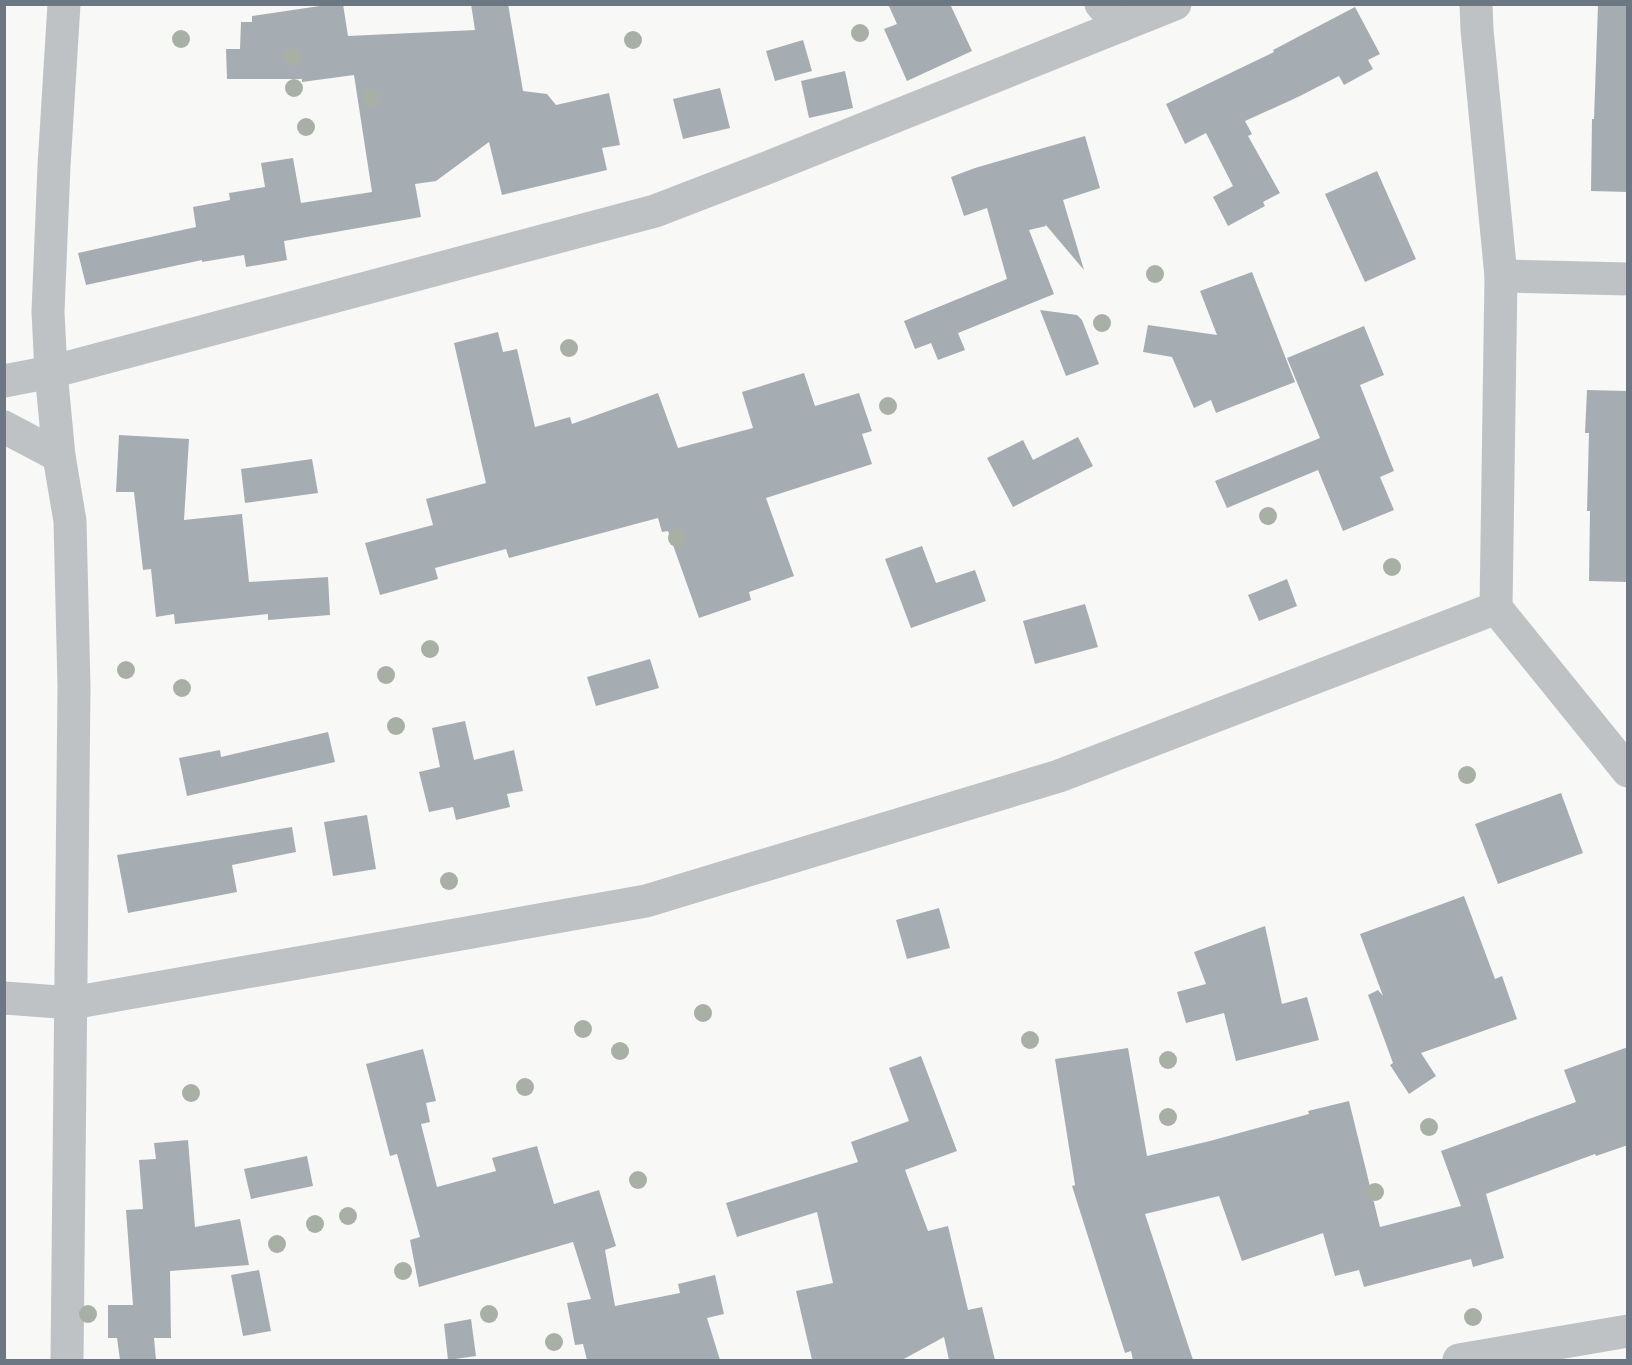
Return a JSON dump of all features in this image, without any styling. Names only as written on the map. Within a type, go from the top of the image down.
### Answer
[{"type":"street","points":[[64,4],[48,312],[59,456],[70,522],[74,687],[67,1360]]},
{"type":"street","points":[[4,381],[51,372],[655,211],[759,171],[1110,15],[1175,4]]},
{"type":"street","points":[[1476,4],[1501,276],[1496,608],[1628,771]]},
{"type":"street","points":[[1501,276],[1628,279]]},
{"type":"street","points":[[4,427],[59,456]]},
{"type":"street","points":[[4,998],[72,1003],[646,901],[1059,776],[1496,608]]},
{"type":"street","points":[[1459,1360],[1628,1331]]},
{"type":"building","points":[[343,4],[348,36],[475,30],[471,4],[508,4],[523,91],[547,94],[556,105],[609,93],[620,145],[602,148],[607,170],[502,195],[489,142],[436,181],[415,184],[421,217],[284,241],[287,260],[246,267],[244,255],[202,262],[202,260],[86,285],[78,253],[196,227],[193,207],[230,200],[229,193],[265,187],[261,163],[293,158],[301,203],[372,192],[354,75],[302,82],[302,79],[227,79],[226,49],[240,49],[241,22],[252,22],[252,16]]},
{"type":"building","points":[[888,4],[950,4],[972,51],[907,81],[884,29],[897,24]]},
{"type":"building","points":[[1598,5],[1628,6],[1628,192],[1591,191]]},
{"type":"building","points":[[1355,7],[1380,54],[1368,60],[1373,69],[1344,85],[1339,76],[1245,121],[1252,134],[1248,136],[1280,193],[1263,202],[1265,206],[1228,226],[1213,197],[1233,186],[1206,133],[1185,144],[1166,104],[1274,52],[1273,50]]},
{"type":"building","points":[[803,40],[812,71],[775,81],[766,51]]},
{"type":"building","points":[[845,71],[853,108],[809,118],[801,81]]},
{"type":"building","points":[[720,88],[730,128],[683,139],[673,99]]},
{"type":"building","points":[[1085,136],[1100,188],[1063,200],[1084,270],[1045,224],[1046,226],[1029,230],[1054,294],[958,333],[965,350],[938,360],[931,343],[915,349],[904,321],[1007,279],[987,208],[964,216],[951,177]]},
{"type":"building","points":[[1377,171],[1416,259],[1365,282],[1325,194]]},
{"type":"building","points":[[1252,272],[1295,382],[1216,413],[1211,400],[1194,408],[1172,357],[1143,352],[1148,325],[1217,335],[1200,291]]},
{"type":"building","points":[[1040,310],[1077,315],[1082,320],[1099,364],[1066,376]]},
{"type":"building","points":[[1364,326],[1384,375],[1360,385],[1394,471],[1380,477],[1394,510],[1343,531],[1318,470],[1227,508],[1215,481],[1320,438],[1287,358]]},
{"type":"building","points":[[498,332],[503,352],[517,349],[535,427],[570,417],[572,424],[658,393],[678,448],[753,428],[742,392],[804,373],[815,406],[859,393],[872,431],[862,434],[872,464],[766,498],[794,576],[749,592],[751,600],[699,618],[668,531],[662,532],[658,518],[509,558],[506,549],[435,568],[438,579],[380,595],[365,543],[433,525],[426,499],[486,483],[454,343]]},
{"type":"building","points":[[1587,390],[1628,391],[1628,582],[1589,581],[1590,511],[1587,511],[1589,433],[1585,433]]},
{"type":"building","points":[[119,435],[189,439],[184,520],[242,514],[249,582],[328,577],[330,615],[268,620],[268,614],[175,624],[174,614],[156,617],[151,569],[143,570],[134,492],[116,492]]},
{"type":"building","points":[[1078,437],[1093,466],[1013,507],[987,458],[1023,440],[1033,460]]},
{"type":"building","points":[[312,459],[318,493],[245,503],[241,469]]},
{"type":"building","points":[[922,546],[936,583],[975,570],[986,601],[911,628],[885,559]]},
{"type":"building","points":[[1287,579],[1297,606],[1259,621],[1248,595]]},
{"type":"building","points":[[1085,604],[1098,647],[1035,664],[1023,621]]},
{"type":"building","points":[[650,659],[659,688],[596,706],[587,677]]},
{"type":"building","points":[[465,721],[474,760],[514,750],[523,791],[507,794],[510,807],[456,820],[453,807],[429,812],[419,772],[440,767],[432,728]]},
{"type":"building","points":[[328,732],[335,762],[187,796],[179,758],[220,750],[221,757]]},
{"type":"building","points":[[1561,793],[1583,853],[1498,884],[1475,824]]},
{"type":"building","points":[[367,815],[376,869],[333,876],[324,822]]},
{"type":"building","points":[[292,827],[296,852],[232,865],[237,892],[128,913],[117,855]]},
{"type":"building","points":[[1464,896],[1495,979],[1502,976],[1517,1019],[1421,1053],[1436,1076],[1409,1094],[1390,1065],[1393,1063],[1368,995],[1378,990],[1383,996],[1360,934]]},
{"type":"building","points":[[939,908],[950,948],[907,959],[896,920]]},
{"type":"building","points":[[1265,926],[1282,1004],[1307,997],[1319,1040],[1236,1061],[1224,1013],[1186,1023],[1177,992],[1206,984],[1194,952]]},
{"type":"building","points":[[1628,1047],[1628,1145],[1596,1156],[1595,1154],[1486,1194],[1504,1258],[1473,1267],[1471,1259],[1364,1287],[1359,1270],[1335,1276],[1323,1233],[1242,1261],[1219,1196],[1145,1214],[1193,1360],[1133,1360],[1131,1351],[1125,1353],[1072,1186],[1075,1185],[1055,1059],[1128,1048],[1147,1156],[1210,1141],[1349,1101],[1380,1227],[1461,1206],[1441,1151],[1576,1102],[1564,1070]]},
{"type":"building","points":[[423,1049],[436,1101],[426,1103],[430,1122],[421,1124],[437,1187],[496,1171],[492,1158],[537,1146],[554,1204],[599,1190],[616,1246],[605,1250],[615,1306],[680,1293],[678,1284],[715,1275],[724,1314],[707,1318],[720,1360],[587,1360],[583,1344],[575,1345],[567,1303],[591,1299],[573,1242],[419,1287],[410,1240],[420,1237],[397,1154],[390,1156],[366,1064]]},
{"type":"building","points":[[921,1056],[957,1151],[905,1170],[928,1231],[948,1226],[968,1310],[982,1307],[995,1360],[949,1360],[944,1337],[902,1360],[812,1360],[796,1291],[833,1283],[817,1212],[737,1237],[726,1203],[858,1162],[851,1142],[909,1121],[889,1068]]},
{"type":"building","points":[[188,1140],[195,1227],[240,1219],[249,1265],[170,1271],[171,1338],[154,1338],[156,1360],[120,1360],[117,1338],[108,1338],[108,1305],[133,1305],[126,1210],[143,1209],[139,1160],[156,1159],[154,1143]]},
{"type":"building","points":[[307,1156],[313,1186],[251,1199],[244,1169]]},
{"type":"building","points":[[259,1270],[271,1331],[243,1336],[231,1275]]},
{"type":"building","points":[[471,1319],[476,1356],[448,1360],[444,1324]]}]
